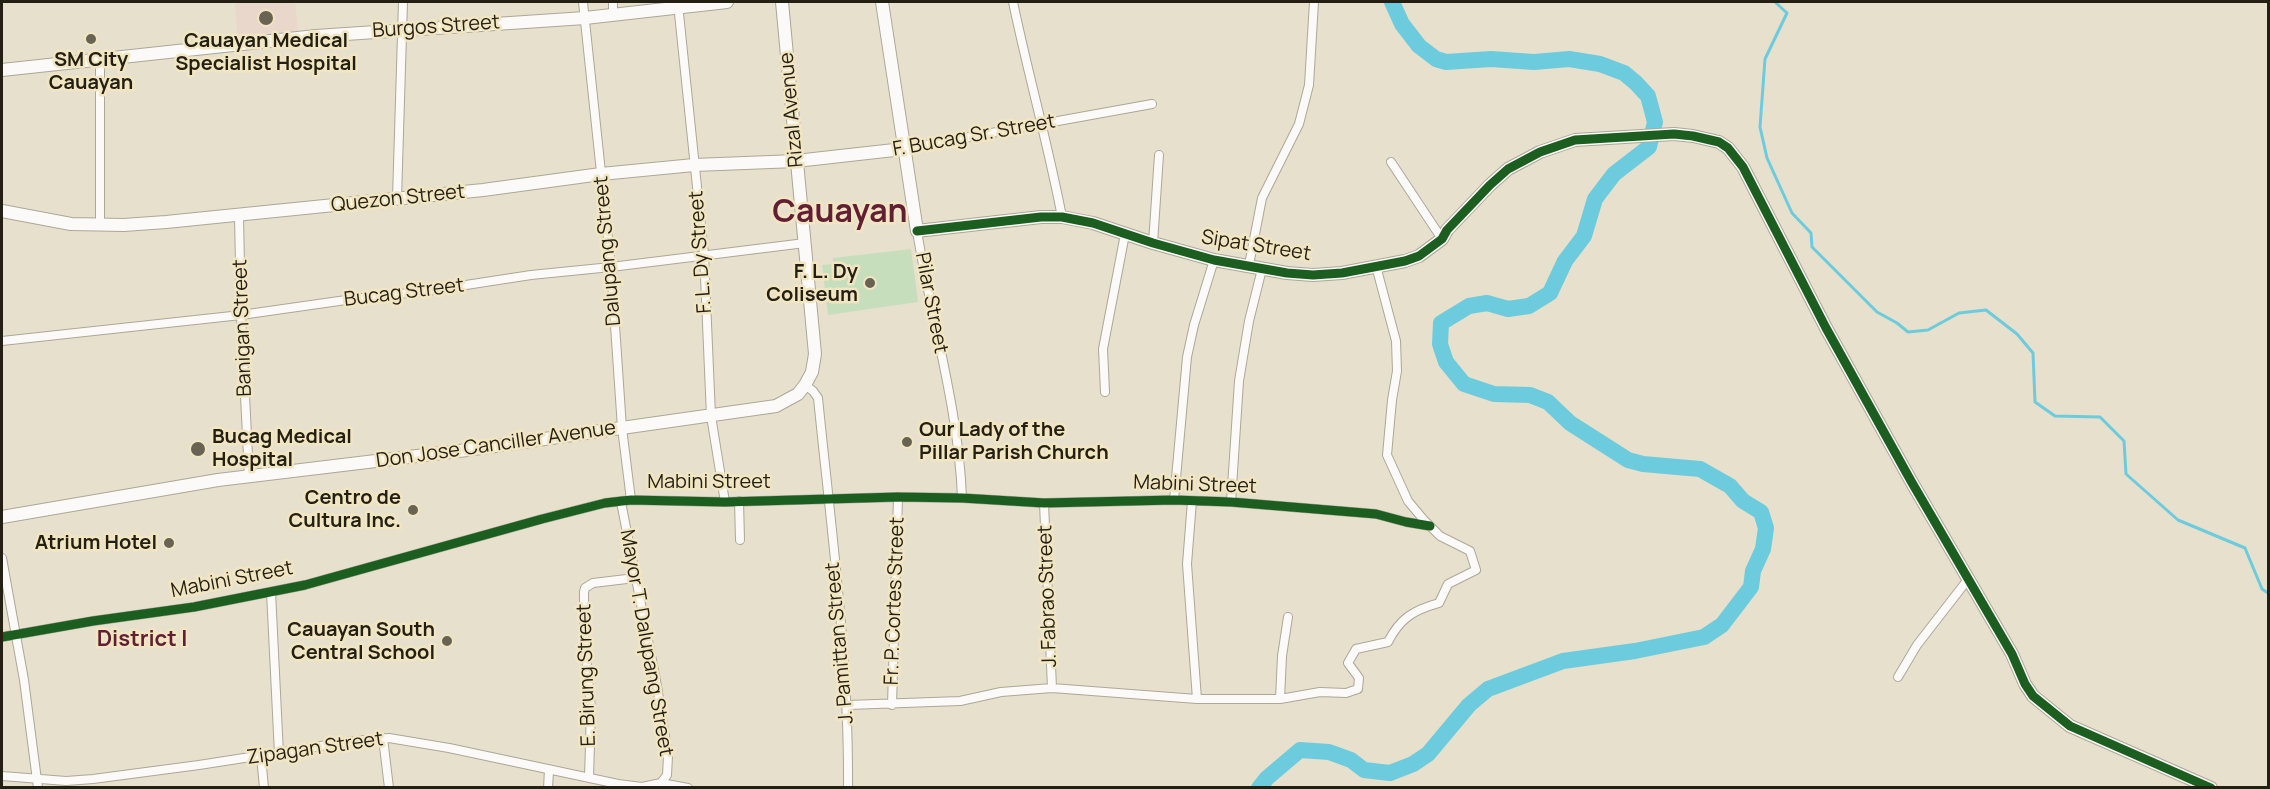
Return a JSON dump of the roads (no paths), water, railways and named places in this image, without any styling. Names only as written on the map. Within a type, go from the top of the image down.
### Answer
[{"type":"street","points":[[397,198],[403,2]]},
{"type":"street","name":"Dalupang Street","points":[[583,2],[611,267],[622,428],[632,500]]},
{"type":"street","points":[[613,15],[614,2]]},
{"type":"street","name":"Burgos Street","points":[[2,70],[404,28],[585,18],[678,4],[727,2]]},
{"type":"street","name":"Rizal Avenue","points":[[782,2],[814,354],[812,372],[805,385]]},
{"type":"street","name":"Pilar Street","points":[[882,2],[903,149],[927,289],[951,408],[962,498]]},
{"type":"street","points":[[1013,2],[1062,217]]},
{"type":"street","points":[[1249,265],[1262,198],[1299,124],[1309,85],[1314,2]]},
{"type":"street","name":"F. L. Dy Street","points":[[678,4],[704,254],[711,416],[725,501]]},
{"type":"street","points":[[100,59],[100,225]]},
{"type":"street","name":"F. Bucag Sr. Street","points":[[796,161],[903,149],[1152,104]]},
{"type":"street","name":"Sipat Street","points":[[917,231],[1041,217],[1062,217],[1087,221],[1214,260],[1313,275],[1342,273],[1392,265],[1419,256],[1442,238],[1490,185],[1508,169],[1526,158],[1557,145],[1575,141],[1674,135],[1719,142],[1738,158],[1826,328],[1911,481],[2012,654],[2025,684],[2039,702],[2070,726],[2211,788]]},
{"type":"street","points":[[1153,243],[1159,154]]},
{"type":"street","name":"Quezon Street","points":[[2,211],[58,223],[124,225],[239,216],[694,165],[796,161]]},
{"type":"street","points":[[1391,162],[1442,238]]},
{"type":"street","name":"Banigan Street","points":[[239,216],[241,315],[249,476]]},
{"type":"street","points":[[1105,392],[1103,349],[1125,234]]},
{"type":"street","name":"Bucag Street","points":[[2,341],[241,315],[531,275],[805,243]]},
{"type":"street","points":[[1174,500],[1187,357],[1194,325],[1214,260]]},
{"type":"street","points":[[848,705],[960,701],[1001,692],[1052,688],[1197,699],[1280,699],[1320,692],[1346,693],[1358,689],[1359,678],[1348,663],[1356,649],[1388,642],[1396,628],[1417,609],[1439,603],[1448,584],[1476,570],[1470,551],[1440,536],[1408,501],[1388,455],[1392,400],[1397,371],[1396,341],[1376,266]]},
{"type":"street","points":[[1231,502],[1239,381],[1249,321],[1262,269]]},
{"type":"street","points":[[805,385],[818,398],[828,499]]},
{"type":"street","name":"Don Jose Canciller Avenue","points":[[2,517],[249,476],[467,450],[776,406],[798,394],[805,385]]},
{"type":"street","name":"Mabini Street","points":[[2,637],[194,607],[271,592],[359,571],[542,519],[632,500],[739,501],[898,497],[1044,503],[1174,500],[1231,502],[1376,514],[1430,526]]},
{"type":"street","name":"Fr. P. Cortes Street","points":[[892,705],[898,497]]},
{"type":"street","name":"J. Pamittan Street","points":[[828,499],[848,705],[848,788]]},
{"type":"street","name":"Mayor T. Dalupang Street","points":[[621,501],[634,578],[657,686],[668,756],[666,775],[661,783]]},
{"type":"street","points":[[739,501],[740,540]]},
{"type":"street","points":[[1192,501],[1187,564],[1197,699]]},
{"type":"street","name":"J. Fabrao Street","points":[[1044,503],[1052,688]]},
{"type":"street","points":[[2,558],[16,634],[38,783]]},
{"type":"street","name":"E. Birung Street","points":[[589,778],[591,708],[584,635],[584,592],[585,588],[593,583],[634,578]]},
{"type":"street","points":[[1898,677],[1917,645],[1969,578]]},
{"type":"street","points":[[271,592],[279,754]]},
{"type":"street","points":[[1280,699],[1282,656],[1288,617]]},
{"type":"street","points":[[383,738],[389,788]]},
{"type":"street","name":"Zipagan Street","points":[[2,776],[38,783],[103,778],[383,738],[413,741],[626,786],[642,787],[661,783],[688,788]]},
{"type":"street","points":[[261,756],[264,788]]},
{"type":"street","points":[[548,788],[549,770]]},
{"type":"waterway","points":[[1259,788],[1267,778],[1300,750],[1329,752],[1351,760],[1364,770],[1390,773],[1413,764],[1428,754],[1469,705],[1488,689],[1563,661],[1635,651],[1704,637],[1722,625],[1751,587],[1753,571],[1763,549],[1766,528],[1761,512],[1743,501],[1730,486],[1700,469],[1643,464],[1628,460],[1570,423],[1548,402],[1530,395],[1494,394],[1464,384],[1446,362],[1440,344],[1441,323],[1469,306],[1487,303],[1508,309],[1529,306],[1550,293],[1565,261],[1584,236],[1595,199],[1614,174],[1649,147],[1655,122],[1648,96],[1624,73],[1600,64],[1569,59],[1534,62],[1491,59],[1446,62],[1436,59],[1419,46],[1402,24],[1392,2]]},
{"type":"waterway","points":[[1775,2],[1787,13],[1765,59],[1760,127],[1767,158],[1792,213],[1811,233],[1812,247],[1877,312],[1908,332],[1928,330],[1959,313],[1986,310],[2017,334],[2033,353],[2035,402],[2055,416],[2100,417],[2124,441],[2126,474],[2178,520],[2245,548],[2262,589],[2268,593]]},
{"type":"place","name":"Cauayan Medical Specialist Hospital","points":[[266,18]]},
{"type":"place","name":"SM City Cauayan","points":[[91,39]]},
{"type":"place","name":"F. L. Dy Coliseum","points":[[870,283]]},
{"type":"place","name":"Our Lady of the Pillar Parish Church","points":[[907,442]]},
{"type":"place","name":"Bucag Medical Hospital","points":[[198,449]]},
{"type":"place","name":"Centro de Cultura Inc.","points":[[413,510]]},
{"type":"place","name":"Atrium Hotel","points":[[169,543]]},
{"type":"place","name":"Cauayan South Central School","points":[[447,641]]},
{"type":"district","name":"Cauayan","points":[[840,213]]},
{"type":"district","name":"District I","points":[[142,640]]}]
